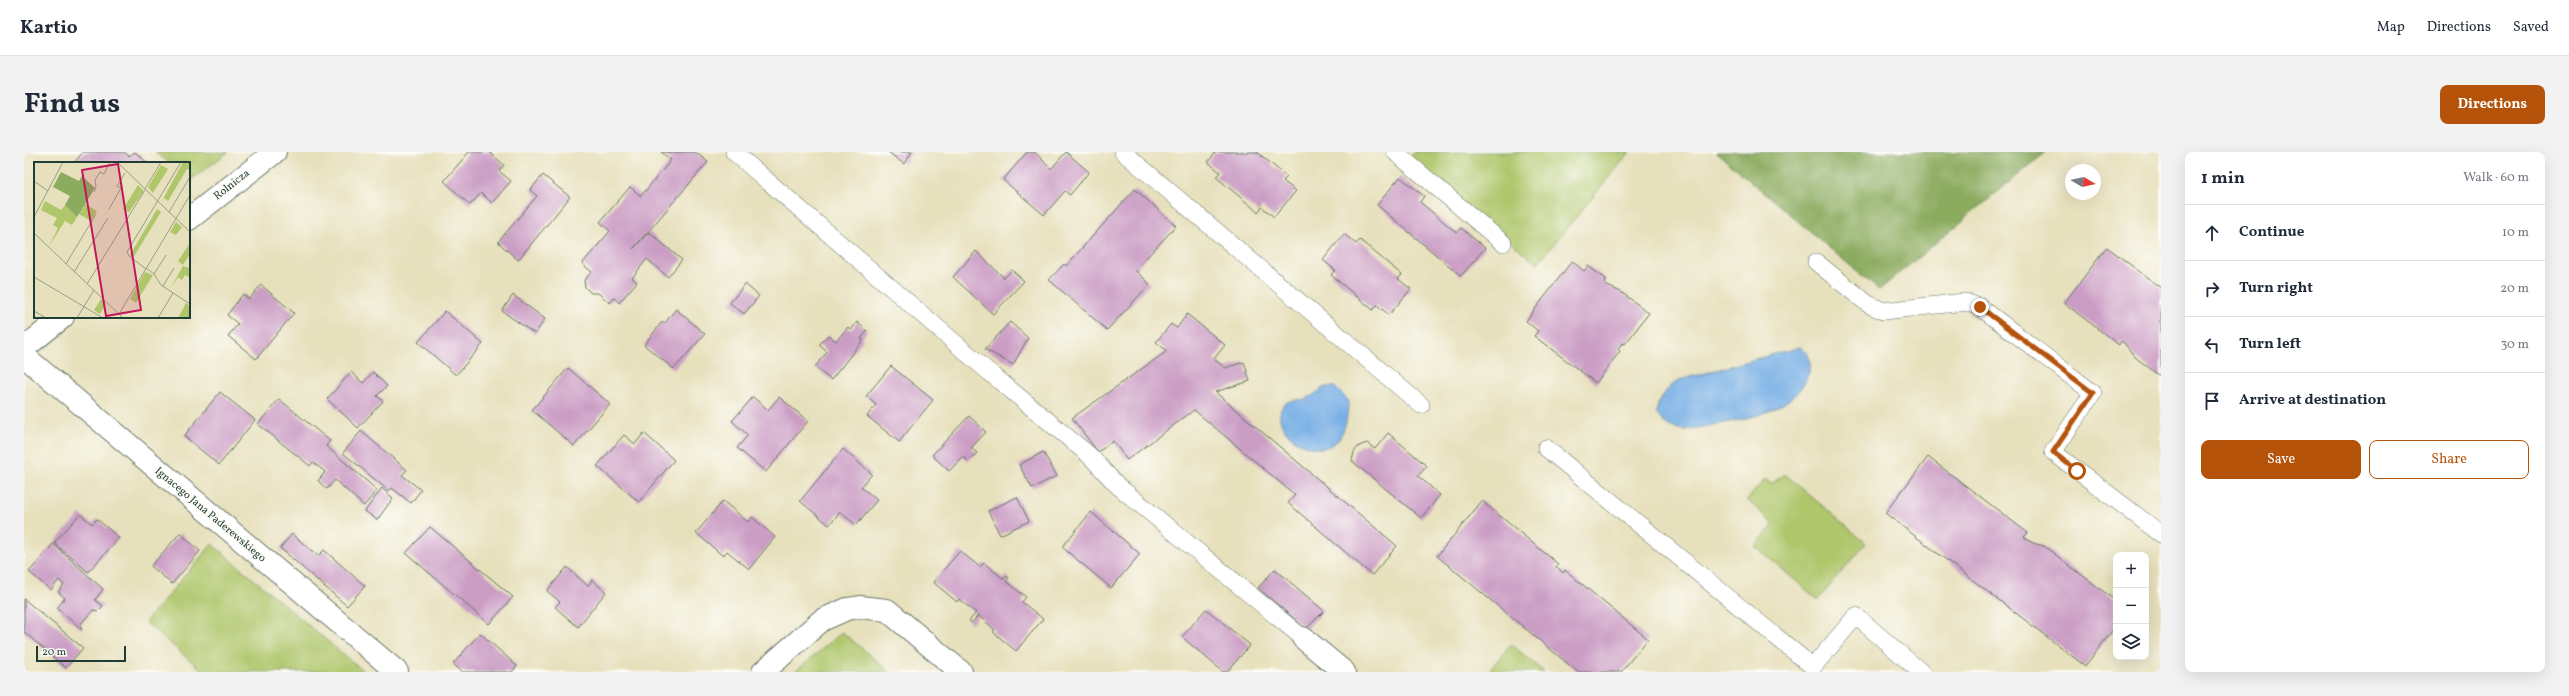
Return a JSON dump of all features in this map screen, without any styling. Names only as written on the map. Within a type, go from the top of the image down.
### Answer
[{"type":"street","name":"Rolnicza","points":[[190,218],[275,152]]},
{"type":"street","points":[[24,348],[62,318]]},
{"type":"street","name":"Ignacego Jana Paderewskiego","points":[[24,356],[398,672]]},
{"type":"street","points":[[763,672],[822,620],[847,609],[860,607],[887,610],[961,672]]},
{"type":"street","points":[[1303,638],[1344,672]]},
{"type":"lane","points":[[734,152],[983,367],[1089,455],[1118,486],[1303,638]]},
{"type":"lane","points":[[1123,152],[1421,405]]},
{"type":"lane","points":[[1395,152],[1503,244]]},
{"type":"lane","points":[[1816,262],[1868,304],[1883,311],[1965,302],[1980,307],[2093,393],[2053,452],[2161,534]]},
{"type":"lane","points":[[1546,448],[1813,667],[1856,616],[1921,672]]},
{"type":"green space","points":[[155,152],[228,152],[190,181],[190,162],[168,162]]},
{"type":"green space","points":[[1414,152],[1630,152],[1537,264],[1410,157]]},
{"type":"green space","points":[[1716,152],[2046,152],[1879,290]]},
{"type":"green space","points":[[1785,474],[1866,543],[1818,600],[1755,546],[1774,524],[1747,500],[1765,479],[1771,484]]},
{"type":"green space","points":[[212,544],[364,672],[204,672],[145,622]]},
{"type":"green space","points":[[842,632],[890,672],[795,672]]},
{"type":"green space","points":[[1511,644],[1544,672],[1488,672]]},
{"type":"water","points":[[1800,347],[1808,355],[1811,364],[1809,372],[1801,388],[1789,400],[1774,409],[1739,420],[1686,430],[1668,426],[1656,413],[1663,394],[1679,380]]},
{"type":"water","points":[[1326,387],[1335,387],[1348,400],[1344,428],[1334,443],[1321,448],[1306,446],[1292,438],[1283,426],[1280,414],[1286,403],[1293,400],[1310,397]]},
{"type":"building","points":[[83,152],[124,152],[129,156],[135,152],[147,162],[75,162]]},
{"type":"building","points":[[469,152],[489,152],[504,165],[499,171],[511,181],[492,203],[481,193],[470,205],[444,181]]},
{"type":"building","points":[[661,152],[695,152],[708,162],[633,249],[649,232],[682,260],[668,277],[647,259],[632,278],[637,282],[619,303],[614,298],[610,303],[598,293],[591,293],[585,287],[584,280],[592,272],[582,264],[610,231],[600,222],[630,187],[641,196],[671,160]]},
{"type":"building","points":[[888,152],[912,152],[904,164]]},
{"type":"building","points":[[1027,152],[1035,152],[1051,169],[1066,152],[1089,172],[1070,195],[1065,191],[1044,215],[1003,180]]},
{"type":"building","points":[[1216,152],[1257,152],[1287,177],[1283,181],[1296,191],[1274,217],[1262,207],[1258,212],[1216,177],[1220,172],[1208,162]]},
{"type":"building","points":[[543,175],[570,197],[518,260],[498,242],[537,196],[530,190]]},
{"type":"building","points":[[1400,177],[1424,196],[1420,202],[1457,233],[1461,228],[1485,248],[1461,276],[1377,205]]},
{"type":"building","points":[[1135,189],[1176,226],[1135,270],[1150,284],[1107,330],[1049,280],[1064,264],[1066,266]]},
{"type":"building","points":[[1344,234],[1356,244],[1360,240],[1402,275],[1398,279],[1411,289],[1389,315],[1377,305],[1373,310],[1331,275],[1335,270],[1323,260]]},
{"type":"building","points":[[2107,247],[2161,288],[2161,377],[2135,357],[2125,344],[2121,341],[2119,345],[2064,303]]},
{"type":"building","points":[[976,251],[1004,278],[1012,270],[1024,281],[993,314],[953,277]]},
{"type":"building","points":[[1572,261],[1584,271],[1588,266],[1606,279],[1605,285],[1621,292],[1649,313],[1625,344],[1622,343],[1618,349],[1620,351],[1596,383],[1534,336],[1538,331],[1526,321]]},
{"type":"building","points":[[745,284],[759,296],[744,314],[730,303]]},
{"type":"building","points":[[261,285],[294,313],[256,359],[228,336],[238,324],[227,315],[243,294],[249,299]]},
{"type":"building","points":[[513,295],[545,319],[535,334],[502,311]]},
{"type":"building","points":[[676,309],[705,334],[674,369],[644,345],[662,322],[664,324]]},
{"type":"building","points":[[445,311],[483,344],[456,375],[418,342]]},
{"type":"building","points":[[1187,314],[1225,345],[1214,359],[1225,368],[1244,362],[1250,381],[1215,392],[1397,546],[1372,575],[1288,503],[1295,495],[1194,410],[1127,460],[1113,441],[1098,452],[1072,418],[1167,351],[1156,342],[1171,324],[1177,328]]},
{"type":"building","points":[[857,322],[867,331],[861,339],[863,340],[831,380],[815,367],[827,352],[819,345],[828,335],[836,341],[848,327],[851,330]]},
{"type":"building","points":[[1010,322],[1028,338],[1013,365],[985,349]]},
{"type":"building","points":[[891,366],[933,400],[899,442],[867,416],[876,405],[866,396]]},
{"type":"building","points":[[568,368],[610,404],[574,446],[532,410]]},
{"type":"building","points":[[351,372],[363,383],[373,372],[387,386],[377,396],[383,401],[358,428],[327,399]]},
{"type":"building","points":[[220,392],[255,420],[219,465],[184,436]]},
{"type":"building","points":[[753,397],[768,410],[779,397],[808,421],[766,472],[737,448],[748,435],[732,421]]},
{"type":"building","points":[[279,399],[330,441],[326,446],[377,490],[364,506],[335,480],[327,489],[318,481],[325,472],[313,462],[310,466],[258,424]]},
{"type":"building","points":[[969,416],[986,432],[971,448],[977,453],[968,461],[963,457],[949,471],[932,455]]},
{"type":"building","points":[[361,431],[407,470],[402,475],[421,490],[411,503],[392,488],[389,491],[343,453]]},
{"type":"building","points":[[644,433],[674,460],[639,502],[597,466],[624,435],[635,444]]},
{"type":"building","points":[[1388,433],[1427,466],[1418,476],[1440,495],[1421,518],[1352,461],[1354,452],[1359,446],[1367,443],[1375,449]]},
{"type":"building","points":[[843,449],[872,474],[861,487],[877,500],[856,525],[840,512],[829,525],[800,501]]},
{"type":"building","points":[[1043,452],[1057,476],[1032,488],[1019,465]]},
{"type":"building","points":[[1928,457],[2028,533],[2024,537],[2033,543],[2044,546],[2113,599],[2113,630],[2085,666],[1885,513]]},
{"type":"building","points":[[382,488],[393,498],[377,520],[365,511]]},
{"type":"building","points":[[1017,497],[1029,521],[1000,535],[988,511]]},
{"type":"building","points":[[723,501],[748,522],[752,517],[775,537],[749,569],[727,551],[723,556],[696,533]]},
{"type":"building","points":[[1482,501],[1558,564],[1556,567],[1563,573],[1565,570],[1648,639],[1621,672],[1578,672],[1437,556]]},
{"type":"building","points":[[1091,512],[1140,554],[1111,588],[1062,547]]},
{"type":"building","points":[[80,514],[92,524],[97,519],[119,538],[88,572],[54,543]]},
{"type":"building","points":[[430,527],[513,597],[489,624],[406,553]]},
{"type":"building","points":[[180,533],[200,551],[172,584],[151,566]]},
{"type":"building","points":[[292,534],[318,556],[324,550],[365,586],[347,606],[280,548]]},
{"type":"building","points":[[53,544],[103,589],[95,600],[103,606],[98,611],[93,610],[80,625],[82,630],[57,608],[65,598],[58,592],[64,585],[59,580],[51,590],[29,572]]},
{"type":"building","points":[[960,551],[980,567],[984,563],[1004,579],[1007,576],[1009,578],[1006,581],[1026,597],[1022,602],[1043,619],[1016,651],[993,632],[995,630],[978,615],[972,623],[969,621],[976,613],[959,599],[957,602],[933,582]]},
{"type":"building","points":[[567,567],[588,586],[592,580],[606,592],[578,627],[555,607],[560,602],[547,591]]},
{"type":"building","points":[[1275,569],[1324,611],[1306,629],[1258,588]]},
{"type":"building","points":[[24,599],[83,648],[66,668],[24,632]]},
{"type":"building","points":[[1206,609],[1250,645],[1227,672],[1223,672],[1182,637]]},
{"type":"building","points":[[480,633],[517,666],[512,672],[463,672],[453,664]]},
{"type":"route","points":[[1980,307],[2093,393],[2053,452],[2077,471]]}]
